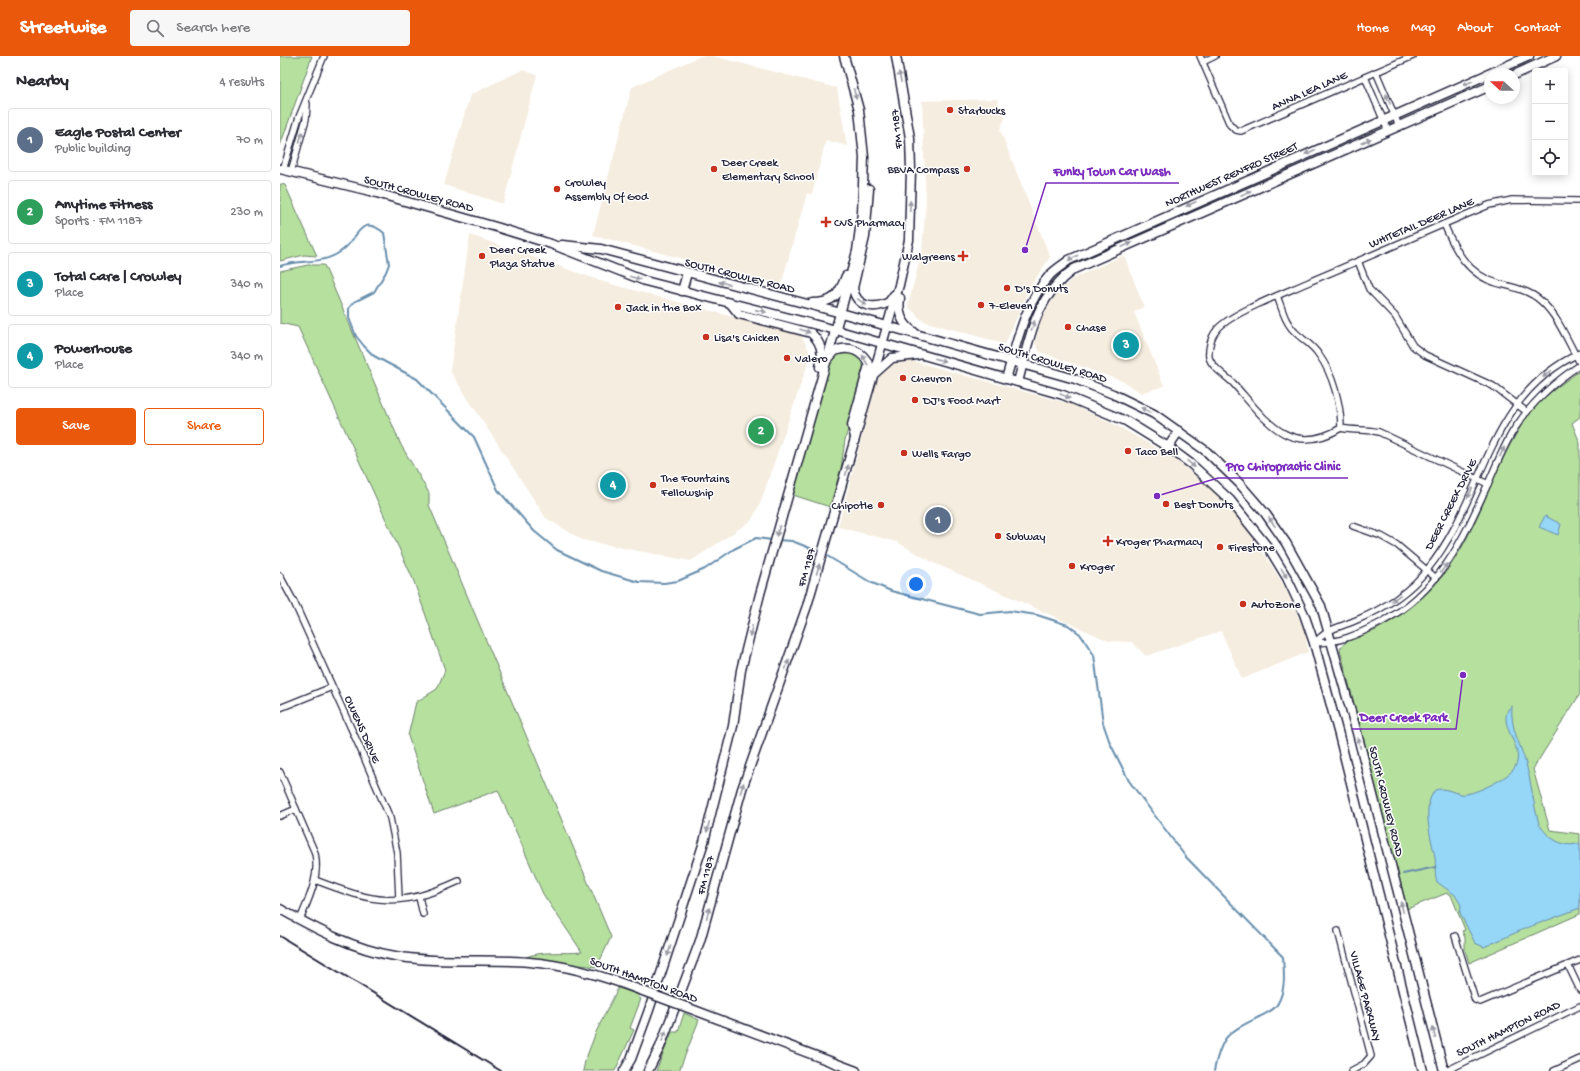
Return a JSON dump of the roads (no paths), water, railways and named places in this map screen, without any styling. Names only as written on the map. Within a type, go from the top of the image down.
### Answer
[{"type":"main road","name":"FM 1187","points":[[624,1071],[631,1059],[649,1010],[704,842],[733,726],[741,670],[760,594],[852,270],[862,212],[864,157],[859,110],[844,56]]},
{"type":"main road","name":"FM 1187","points":[[648,1071],[660,1047],[700,941],[742,789],[807,606],[899,285],[909,240],[912,170],[910,138],[896,56]]},
{"type":"main road","name":"NORTHWEST RENFRO STREET","points":[[1006,379],[1030,306],[1039,289],[1051,274],[1069,260],[1097,246],[1529,56]]},
{"type":"main road","points":[[1520,71],[1540,59],[1556,56]]},
{"type":"main road","name":"NORTHWEST RENFRO STREET","points":[[1018,382],[1033,325],[1041,307],[1050,290],[1074,269],[1484,89]]},
{"type":"main road","points":[[864,157],[869,166],[868,206],[865,237],[853,288],[854,294],[862,303],[871,306],[880,306],[889,302],[899,285]]},
{"type":"main road","name":"SOUTH CROWLEY ROAD","points":[[285,171],[374,192],[551,244],[626,275],[731,304],[836,330],[1063,394],[1126,421],[1168,447],[1191,464],[1230,500],[1270,550],[1291,585],[1304,614],[1314,643],[1339,735],[1423,1071]]},
{"type":"main road","points":[[909,240],[911,247],[898,308],[900,315],[908,328],[918,335]]},
{"type":"main road","name":"SOUTH CROWLEY ROAD","points":[[551,244],[601,249],[841,313],[1075,379],[1113,394],[1154,414],[1206,451],[1235,479],[1265,513],[1304,572],[1321,606],[1329,631],[1445,1071]]},
{"type":"main road","points":[[803,303],[821,303],[834,297],[847,274],[852,270]]},
{"type":"main road","points":[[682,291],[687,273]]},
{"type":"main road","points":[[1051,274],[1060,280]]},
{"type":"main road","points":[[731,304],[739,314],[805,330],[815,337],[821,346],[822,362],[792,464],[795,473]]},
{"type":"main road","points":[[825,366],[832,354],[840,349],[855,351],[864,356],[867,360],[868,371],[852,425],[855,437]]},
{"type":"main road","points":[[874,374],[896,356],[914,356],[920,354]]},
{"type":"main road","points":[[1168,447],[1179,431]]},
{"type":"main road","name":"SOUTH HAMPTON ROAD","points":[[280,909],[329,935],[369,950],[395,956],[434,960],[554,964],[602,975],[856,1071]]},
{"type":"street","points":[[285,171],[299,117],[307,101],[324,56]]},
{"type":"street","points":[[1201,59],[1215,56]]},
{"type":"street","name":"ANNA LEA LANE","points":[[1201,59],[1230,125],[1236,130],[1246,130],[1413,56]]},
{"type":"street","points":[[1376,72],[1399,126]]},
{"type":"street","points":[[1365,77],[1388,131]]},
{"type":"street","name":"WHITETAIL DEER LANE","points":[[1341,428],[1326,436],[1315,439],[1295,438],[1268,423],[1226,376],[1213,365],[1209,357],[1210,343],[1220,326],[1228,320],[1277,296],[1444,224],[1503,201],[1580,201]]},
{"type":"street","points":[[1444,224],[1462,259],[1475,274],[1491,281],[1519,289],[1541,301],[1553,315],[1578,354],[1580,364]]},
{"type":"street","points":[[1358,262],[1369,289],[1395,316],[1413,346],[1425,356],[1493,386],[1526,412]]},
{"type":"street","points":[[1277,296],[1287,321],[1294,331],[1316,350],[1329,374],[1339,408],[1341,428],[1351,431],[1367,429],[1379,432],[1488,484]]},
{"type":"street","name":"DEER CREEK DRIVE","points":[[1314,643],[1329,631],[1359,620],[1386,606],[1409,588],[1427,570],[1445,544],[1500,429],[1517,405],[1537,382],[1556,367],[1578,354]]},
{"type":"street","name":"DEER CREEK DRIVE","points":[[1314,643],[1332,643],[1363,632],[1393,616],[1418,598],[1452,557],[1514,429],[1526,412],[1547,389],[1580,364]]},
{"type":"street","points":[[1353,526],[1381,536],[1397,545],[1436,578]]},
{"type":"street","name":"OWENS DRIVE","points":[[280,576],[294,602],[390,818],[397,854],[399,899]]},
{"type":"street","points":[[280,708],[332,687]]},
{"type":"street","points":[[280,772],[315,853],[317,862],[315,880],[300,920]]},
{"type":"street","points":[[280,816],[296,809]]},
{"type":"street","points":[[315,880],[363,898],[386,901],[419,897],[434,893],[459,882]]},
{"type":"street","points":[[419,897],[423,914]]},
{"type":"street","name":"VILLAGE PARKWAY","points":[[1338,931],[1371,1056],[1364,1064],[1351,1071]]},
{"type":"street","points":[[1454,936],[1475,1000],[1480,1002],[1580,960]]},
{"type":"street","points":[[1568,965],[1580,990]]},
{"type":"street","name":"SOUTH HAMPTON ROAD","points":[[1445,1071],[1580,1006]]},
{"type":"street","points":[[1554,1071],[1580,1059]]},
{"type":"water","points":[[1545,516],[1561,524],[1558,535],[1539,527]]},
{"type":"water","points":[[1512,705],[1512,721],[1524,756],[1539,824],[1551,838],[1556,841],[1568,845],[1580,843],[1580,908],[1524,929],[1484,947],[1475,943],[1460,913],[1461,905],[1455,895],[1437,882],[1435,857],[1428,823],[1429,805],[1435,790],[1445,789],[1461,794],[1472,793],[1495,783],[1511,772],[1516,764],[1517,755],[1506,721],[1507,712]]},
{"type":"waterway","points":[[280,266],[326,259],[333,256],[346,247],[359,230],[364,227],[376,227],[384,233],[389,264],[386,272],[374,292],[354,302],[349,308],[349,318],[356,336],[374,356],[417,379],[474,437],[498,490],[534,531],[557,550],[601,571],[639,582],[664,583],[678,581],[705,569],[734,549],[756,538],[772,540]]},
{"type":"waterway","points":[[777,540],[792,541],[820,552]]},
{"type":"waterway","points":[[824,554],[870,582],[891,591],[980,614],[1010,611],[1037,615],[1068,625],[1080,634],[1094,655],[1103,723],[1110,743],[1129,781],[1185,856],[1283,957],[1283,986],[1281,998],[1277,1005],[1271,1011],[1241,1026],[1228,1035],[1220,1049],[1214,1071]]},
{"type":"waterway","points":[[1403,874],[1436,867]]},
{"type":"railway","points":[[280,936],[501,1071]]},
{"type":"place","name":"Starbucks","points":[[950,110]]},
{"type":"place","name":"Deer Creek Elementary School","points":[[714,169]]},
{"type":"place","name":"BBVA Compass","points":[[967,169]]},
{"type":"place","name":"Crowley Assembly Of God","points":[[557,189]]},
{"type":"place","name":"CVS Pharmacy","points":[[826,222]]},
{"type":"place","name":"Funky Town Car Wash","points":[[1025,250]]},
{"type":"place","name":"Deer Creek Plaza Statue","points":[[482,256]]},
{"type":"place","name":"Walgreens","points":[[963,256]]},
{"type":"place","name":"D's Donuts","points":[[1007,288]]},
{"type":"place","name":"7-Eleven","points":[[981,305]]},
{"type":"place","name":"Jack in the Box","points":[[618,307]]},
{"type":"place","name":"Chase","points":[[1068,327]]},
{"type":"place","name":"Lisa's Chicken","points":[[706,337]]},
{"type":"place","name":"Total Care | Crowley","points":[[1126,345]]},
{"type":"place","name":"Valero","points":[[787,358]]},
{"type":"place","name":"Chevron","points":[[903,378]]},
{"type":"place","name":"DJ's Food Mart","points":[[915,400]]},
{"type":"place","name":"Anytime Fitness","points":[[761,431]]},
{"type":"place","name":"Taco Bell","points":[[1128,451]]},
{"type":"place","name":"Wells Fargo","points":[[904,453]]},
{"type":"place","name":"Powerhouse","points":[[613,485]]},
{"type":"place","name":"The Fountains Fellowship","points":[[653,485]]},
{"type":"place","name":"Pro Chiropractic Clinic","points":[[1157,496]]},
{"type":"place","name":"Best Donuts","points":[[1166,504]]},
{"type":"place","name":"Chipotle","points":[[881,505]]},
{"type":"place","name":"Eagle Postal Center","points":[[938,520]]},
{"type":"place","name":"Subway","points":[[998,536]]},
{"type":"place","name":"Kroger Pharmacy","points":[[1108,541]]},
{"type":"place","name":"Firestone","points":[[1220,547]]},
{"type":"place","name":"Kroger","points":[[1072,566]]},
{"type":"place","name":"AutoZone","points":[[1243,604]]},
{"type":"place","name":"Deer Creek Park","points":[[1463,675]]}]
